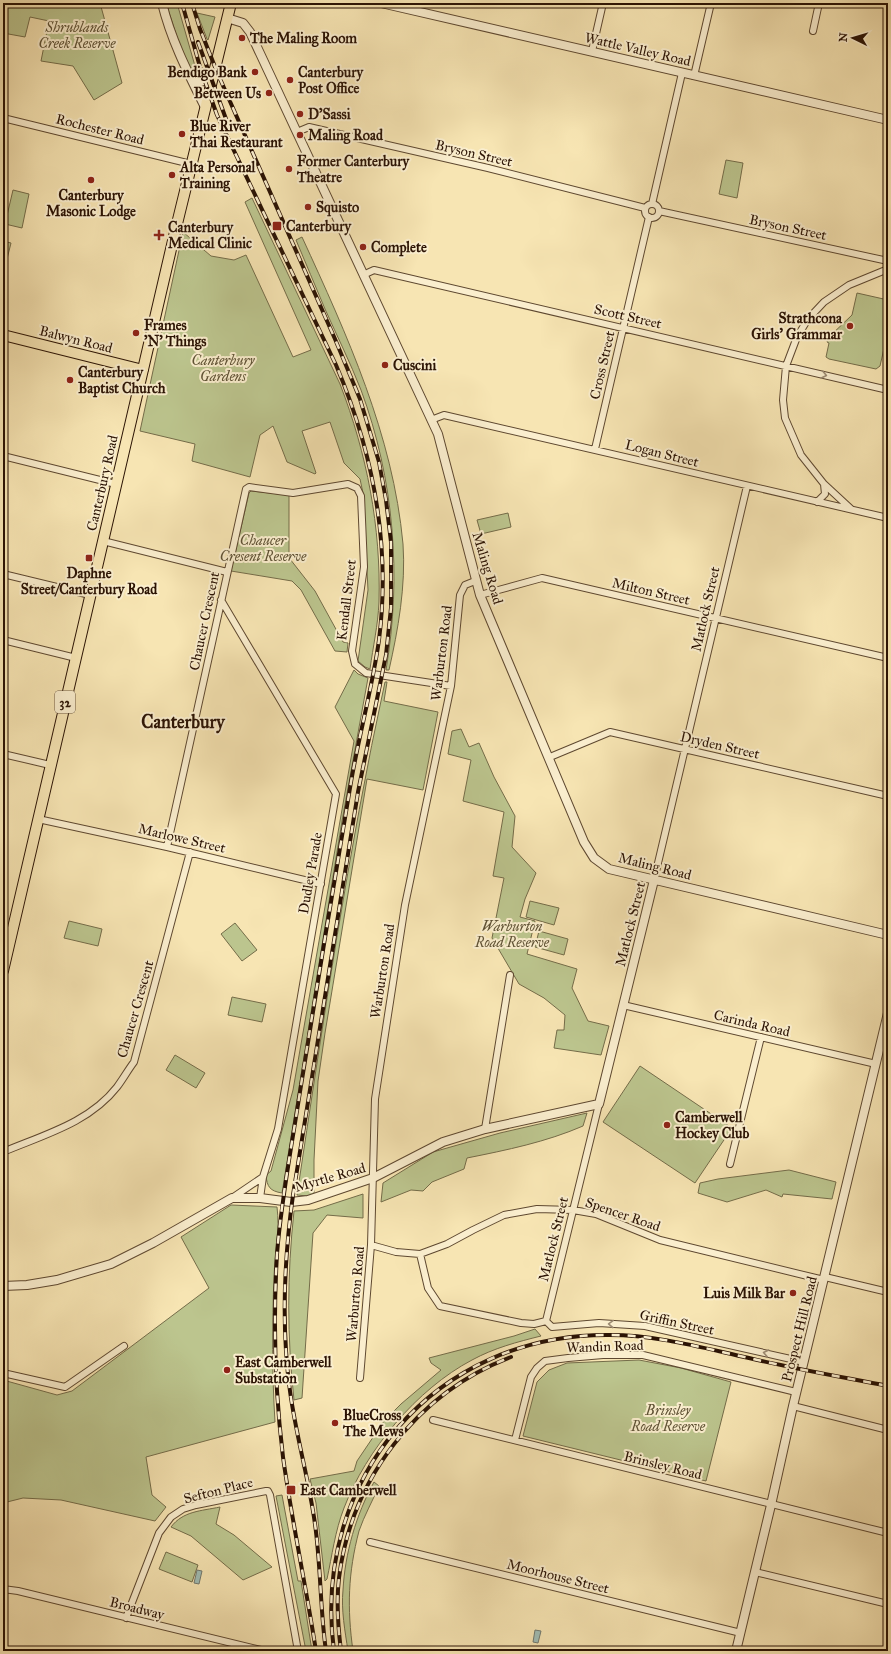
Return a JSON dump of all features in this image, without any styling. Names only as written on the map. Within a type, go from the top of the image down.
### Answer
[{"type":"main road","name":"Canterbury Road","points":[[3,971],[7,934],[38,819],[191,164],[231,3]]},
{"type":"main road","name":"Balwyn Road","points":[[3,335],[143,370]]},
{"type":"street","points":[[162,3],[183,64],[205,107]]},
{"type":"street","name":"Wattle Valley Road","points":[[381,3],[888,120]]},
{"type":"street","points":[[592,51],[603,3]]},
{"type":"street","points":[[694,76],[711,3]]},
{"type":"street","points":[[813,31],[820,3]]},
{"type":"street","name":"Maling Road","points":[[227,18],[243,23],[250,32],[438,434],[475,581],[480,595],[550,757],[584,842],[594,858],[609,869],[888,935]]},
{"type":"street","points":[[652,204],[657,206],[659,211],[656,216],[649,217],[645,214],[645,208],[652,204],[682,73]]},
{"type":"street","points":[[190,77],[198,82],[202,82],[213,76]]},
{"type":"street","name":"Rochester Road","points":[[3,118],[191,164]]},
{"type":"street","name":"Bryson Street","points":[[297,132],[309,127],[488,168],[645,208]]},
{"type":"street","name":"Bryson Street","points":[[659,211],[888,261]]},
{"type":"street","name":"Cross Street","points":[[595,449],[649,217]]},
{"type":"street","points":[[852,510],[824,484],[801,455],[785,418],[783,388],[786,366],[797,338],[808,319],[824,302],[849,285],[888,269]]},
{"type":"street","name":"Scott Street","points":[[363,276],[374,270],[888,390]]},
{"type":"street","name":"Logan Street","points":[[431,420],[444,415],[888,518]]},
{"type":"street","points":[[3,456],[116,484]]},
{"type":"street","name":"Chaucer Crescent","points":[[167,847],[246,489],[249,487],[292,493],[348,484],[357,488]]},
{"type":"street","points":[[817,502],[825,494],[824,484]]},
{"type":"street","name":"Matlock Street","points":[[546,1321],[686,749],[747,486]]},
{"type":"street","name":"Kendall Street","points":[[357,488],[361,496],[364,567],[352,651],[355,664],[366,673],[451,686]]},
{"type":"street","points":[[103,541],[227,572]]},
{"type":"street","points":[[3,574],[90,595]]},
{"type":"street","name":"Milton Street","points":[[480,595],[542,578],[888,658]]},
{"type":"street","name":"Warburton Road","points":[[360,1378],[371,1245],[375,1098],[405,905],[451,686],[460,595],[465,585],[475,581]]},
{"type":"street","name":"Dudley Parade","points":[[221,600],[336,794],[278,1129],[263,1177],[260,1198]]},
{"type":"street","points":[[3,640],[76,658]]},
{"type":"street","name":"Dryden Street","points":[[550,757],[610,732],[888,796]]},
{"type":"street","points":[[3,754],[50,765]]},
{"type":"street","name":"Marlowe Street","points":[[38,819],[190,852],[321,884]]},
{"type":"street","name":"Chaucer Crescent","points":[[3,1152],[77,1122],[99,1105],[117,1088],[134,1062],[190,852]]},
{"type":"street","points":[[485,1129],[510,975]]},
{"type":"street","name":"Carinda Road","points":[[623,1005],[876,1064]]},
{"type":"street","name":"Prospect Hill Road","points":[[736,1651],[796,1392],[825,1279],[888,1013]]},
{"type":"street","points":[[730,1164],[761,1037]]},
{"type":"street","name":"Myrtle Road","points":[[3,1286],[27,1285],[57,1280],[111,1264],[153,1243],[232,1198],[260,1198],[291,1202],[308,1200],[373,1178],[444,1142],[485,1129],[599,1104]]},
{"type":"street","points":[[232,1198],[263,1177]]},
{"type":"street","name":"Spencer Road","points":[[371,1245],[396,1252],[420,1254],[447,1244],[504,1216],[537,1209],[574,1210],[596,1214],[660,1240],[825,1279],[888,1292]]},
{"type":"street","points":[[420,1254],[428,1288],[440,1306],[521,1324],[534,1324],[546,1321]]},
{"type":"street","name":"Griffin Street","points":[[546,1321],[552,1327],[599,1323],[645,1326],[804,1362]]},
{"type":"street","points":[[3,1373],[65,1387],[124,1346]]},
{"type":"street","name":"Wandin Road","points":[[515,1440],[531,1377],[537,1368],[545,1361],[596,1356],[643,1355],[796,1392]]},
{"type":"street","points":[[793,1406],[888,1430]]},
{"type":"street","name":"Brinsley Road","points":[[433,1420],[888,1533]]},
{"type":"street","name":"Sefton Place","points":[[126,1618],[159,1533],[171,1517],[182,1509],[196,1505],[268,1491],[270,1495],[298,1651]]},
{"type":"street","name":"Moorhouse Street","points":[[370,1542],[741,1633]]},
{"type":"street","points":[[755,1572],[888,1604]]},
{"type":"street","name":"Broadway","points":[[3,1589],[18,1591],[265,1651]]},
{"type":"green space","name":"Shrublands Creek Reserve","points":[[3,3],[100,3],[122,83],[94,100],[73,66],[41,61],[49,21],[30,17],[25,37],[3,33]]},
{"type":"green space","points":[[166,3],[177,3],[197,73],[199,72],[198,77],[193,77],[183,56]]},
{"type":"green space","points":[[197,13],[215,17],[208,40],[207,39]]},
{"type":"green space","points":[[726,160],[743,163],[737,198],[719,194]]},
{"type":"green space","points":[[13,190],[29,194],[22,228],[5,224]]},
{"type":"green space","name":"Canterbury Gardens","points":[[252,198],[340,384],[350,410],[365,464],[375,519],[379,574],[377,628],[370,669],[358,661],[368,590],[363,493],[360,479],[344,463],[330,422],[302,431],[316,473],[315,474],[287,462],[273,426],[260,435],[250,477],[192,461],[195,444],[140,431],[183,232],[211,256],[234,260],[246,255],[293,357],[311,350],[245,202]]},
{"type":"green space","points":[[302,237],[351,348],[366,386],[379,425],[398,504],[404,560],[398,624],[389,670],[386,670],[391,635],[394,564],[388,493],[381,458],[361,390],[296,240]]},
{"type":"green space","points":[[3,241],[11,243],[7,259],[3,258]]},
{"type":"green space","points":[[857,293],[888,300],[888,331],[880,366],[876,369],[829,359],[826,357],[829,343],[827,342],[829,337],[852,315]]},
{"type":"green space","name":"Chaucer Cresent Reserve","points":[[251,491],[289,495],[290,559],[315,591],[343,642],[348,643],[347,652],[335,651],[301,590],[292,581],[231,571],[249,493]]},
{"type":"green space","points":[[508,513],[511,527],[481,534],[477,520]]},
{"type":"green space","points":[[354,670],[358,674],[368,678],[342,821],[282,1193],[270,1188],[267,1183],[266,1175],[271,1171],[293,1090],[354,741],[335,707]]},
{"type":"green space","points":[[385,682],[387,682],[384,701],[438,712],[423,790],[367,779],[318,1081],[314,1160],[314,1194],[307,1196],[297,1195],[348,873],[359,809]]},
{"type":"green space","name":"Warburton Road Reserve","points":[[461,729],[469,747],[479,743],[494,777],[515,816],[512,847],[536,873],[525,899],[520,917],[535,921],[527,954],[577,969],[572,988],[588,1021],[609,1026],[601,1055],[554,1048],[557,1030],[564,1030],[565,1015],[544,998],[519,984],[492,938],[504,878],[493,876],[504,812],[463,801],[471,760],[448,754],[452,731]]},
{"type":"green space","points":[[530,901],[559,908],[554,925],[526,917]]},
{"type":"green space","points":[[69,921],[102,929],[98,946],[64,938]]},
{"type":"green space","points":[[235,923],[257,950],[242,961],[221,934]]},
{"type":"green space","points":[[539,931],[568,939],[564,955],[535,947]]},
{"type":"green space","points":[[232,997],[266,1004],[262,1022],[228,1015]]},
{"type":"green space","points":[[175,1055],[205,1073],[196,1088],[166,1070]]},
{"type":"green space","name":"Camberwell Hockey Club","points":[[640,1066],[732,1128],[695,1183],[603,1122]]},
{"type":"green space","points":[[587,1113],[583,1126],[569,1132],[512,1149],[467,1158],[464,1169],[432,1182],[423,1191],[411,1190],[381,1202],[383,1183],[433,1152],[500,1133]]},
{"type":"green space","points":[[789,1170],[836,1182],[832,1199],[783,1194],[782,1197],[766,1190],[727,1202],[698,1193],[700,1183],[718,1179]]},
{"type":"green space","points":[[363,1194],[363,1218],[327,1215],[313,1233],[302,1398],[294,1400],[290,1353],[289,1282],[294,1211],[314,1210]]},
{"type":"green space","points":[[231,1205],[277,1207],[278,1224],[274,1276],[273,1331],[273,1386],[275,1422],[146,1457],[152,1495],[166,1507],[155,1521],[61,1500],[23,1498],[3,1503],[3,1380],[57,1395],[72,1391],[209,1288],[181,1237]]},
{"type":"green space","points":[[535,1329],[541,1336],[514,1343],[489,1352],[452,1372],[413,1404],[396,1423],[366,1464],[344,1508],[336,1535],[327,1579],[325,1581],[316,1503],[310,1479],[354,1471],[357,1461],[384,1421],[401,1404],[441,1370],[431,1363],[429,1358],[514,1336]]},
{"type":"green space","name":"Brinsley Road Reserve","points":[[639,1360],[681,1368],[731,1382],[706,1481],[523,1436],[537,1382],[549,1370],[567,1363]]},
{"type":"green space","points":[[374,1482],[379,1486],[359,1531],[355,1546],[349,1605],[353,1651],[348,1651],[343,1605],[346,1562],[352,1534]]},
{"type":"green space","points":[[282,1495],[298,1581],[301,1581],[312,1651],[306,1651],[276,1496]]},
{"type":"green space","points":[[220,1507],[216,1524],[234,1535],[272,1567],[243,1580],[191,1536],[171,1527],[181,1518],[193,1512]]},
{"type":"green space","points":[[166,1552],[198,1565],[192,1582],[159,1569]]},
{"type":"water","points":[[197,1570],[202,1571],[199,1584],[194,1583]]},
{"type":"water","points":[[535,1630],[541,1631],[538,1643],[533,1642]]},
{"type":"railway","points":[[182,3],[200,67],[217,115],[336,365],[349,398],[360,431],[376,500],[383,569],[379,640],[373,677],[353,769],[324,943],[286,1176],[277,1254],[275,1305],[280,1432],[316,1651]]},
{"type":"railway","points":[[192,3],[200,29],[217,72],[360,399],[379,462],[386,500],[391,542],[391,608],[386,655],[358,792],[293,1195],[287,1244],[285,1293],[285,1342],[287,1366],[293,1408],[315,1524],[326,1651]]},
{"type":"railway","points":[[198,42],[230,130]]},
{"type":"railway","points":[[334,1651],[332,1588],[343,1529],[365,1475],[398,1428],[440,1389],[490,1359],[547,1341],[610,1335],[645,1337],[888,1386]]},
{"type":"railway","points":[[341,1651],[338,1615],[339,1578],[346,1542],[358,1507],[374,1474],[394,1444],[418,1417],[446,1393],[477,1373],[511,1357]]},
{"type":"place","name":"The Maling Room","points":[[242,38]]},
{"type":"place","name":"Bendigo Bank","points":[[255,72]]},
{"type":"place","name":"Canterbury Post Office","points":[[290,80]]},
{"type":"place","name":"Between Us","points":[[269,93]]},
{"type":"place","name":"D'Sassi","points":[[300,114]]},
{"type":"place","name":"Blue River Thai Restaurant","points":[[182,134]]},
{"type":"place","name":"Maling Road","points":[[300,135]]},
{"type":"place","name":"Former Canterbury Theatre","points":[[289,169]]},
{"type":"place","name":"Alta Personal Training","points":[[172,175]]},
{"type":"place","name":"Canterbury Masonic Lodge","points":[[91,180]]},
{"type":"place","name":"Squisto","points":[[308,207]]},
{"type":"place","name":"Canterbury","points":[[277,226]]},
{"type":"place","name":"Canterbury Medical Clinic","points":[[159,235]]},
{"type":"place","name":"Complete","points":[[363,247]]},
{"type":"place","name":"Strathcona Girls' Grammar","points":[[850,326]]},
{"type":"place","name":"Frames 'N' Things","points":[[136,333]]},
{"type":"place","name":"Cuscini","points":[[385,365]]},
{"type":"place","name":"Canterbury Baptist Church","points":[[70,380]]},
{"type":"place","name":"Daphne Street/Canterbury Road","points":[[89,558]]},
{"type":"place","name":"Camberwell Hockey Club","points":[[667,1125]]},
{"type":"place","name":"Luis Milk Bar","points":[[793,1293]]},
{"type":"place","name":"East Camberwell Substation","points":[[227,1370]]},
{"type":"place","name":"BlueCross The Mews","points":[[335,1423]]},
{"type":"place","name":"East Camberwell","points":[[291,1490]]},
{"type":"district","name":"Canterbury","points":[[183,722]]}]
